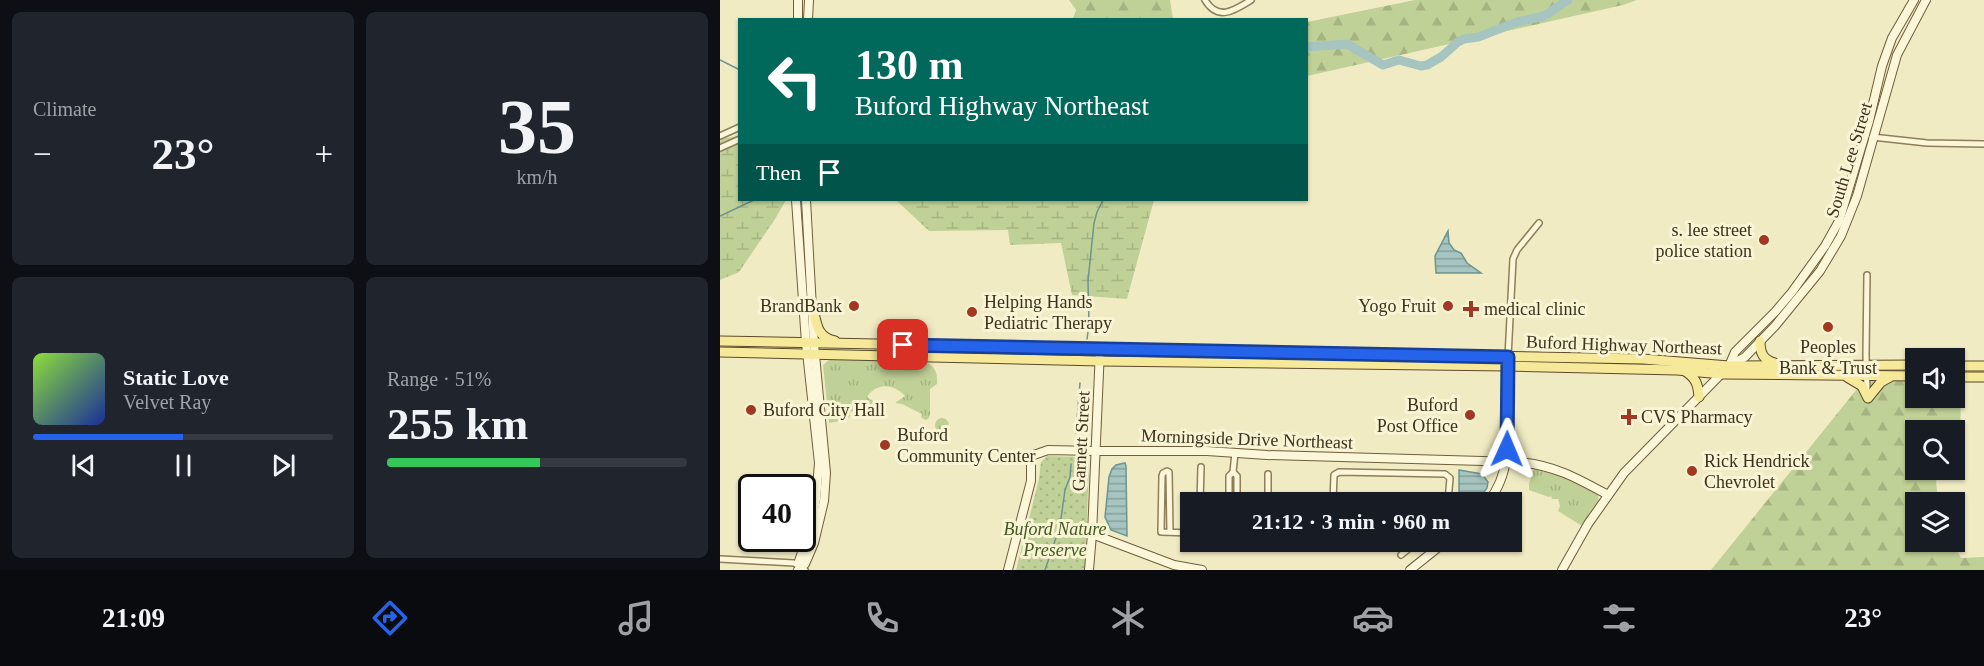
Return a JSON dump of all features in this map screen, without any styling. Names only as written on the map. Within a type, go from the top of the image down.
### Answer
[{"type":"main road","points":[[814,313],[818,329],[826,339],[855,344]]},
{"type":"main road","name":"Buford Highway Northeast","points":[[720,341],[811,349],[1100,361],[1508,362],[1644,359],[1730,366],[1905,365]]},
{"type":"main road","points":[[1760,341],[1760,352],[1763,357],[1772,362],[1787,365]]},
{"type":"main road","name":"Buford Highway Northeast","points":[[720,352],[811,349],[855,344],[1508,362],[1722,374],[1905,376]]},
{"type":"main road","points":[[1965,366],[1984,366]]},
{"type":"main road","points":[[1681,371],[1696,380],[1699,397]]},
{"type":"main road","points":[[1844,375],[1862,386],[1868,398],[1881,382],[1892,376]]},
{"type":"main road","points":[[1965,377],[1984,377]]},
{"type":"street","points":[[798,0],[798,18]]},
{"type":"street","points":[[808,0],[808,18]]},
{"type":"street","points":[[1205,0],[1209,6],[1222,12],[1232,12],[1251,0]]},
{"type":"street","name":"South Lee Street","points":[[1562,570],[1588,524],[1638,458],[1730,366],[1745,357],[1792,306],[1820,271],[1841,236],[1857,196],[1882,66],[1892,38],[1914,0]]},
{"type":"street","name":"South Lee Street","points":[[1730,366],[1735,352],[1786,299],[1825,246],[1839,221],[1897,55],[1926,0]]},
{"type":"street","points":[[720,136],[738,128]]},
{"type":"street","points":[[1869,136],[1928,143],[1984,144]]},
{"type":"street","points":[[720,148],[738,140]]},
{"type":"street","points":[[796,201],[811,349],[819,463],[812,523],[799,561],[801,569]]},
{"type":"street","points":[[806,201],[814,313],[811,349]]},
{"type":"street","points":[[1496,492],[1506,461],[1512,259],[1539,223]]},
{"type":"street","points":[[1867,275],[1868,398]]},
{"type":"street","name":"Garnett Street","points":[[1089,570],[1100,349]]},
{"type":"street","name":"Morningside Drive Northeast","points":[[1008,570],[1031,481],[1031,456],[1048,450],[1208,451],[1506,461],[1540,464],[1560,470],[1608,495]]},
{"type":"street","points":[[1229,492],[1229,476],[1233,472],[1235,453]]},
{"type":"street","points":[[1201,492],[1202,467]]},
{"type":"street","points":[[1170,532],[1169,472],[1167,471],[1163,473],[1161,532],[1180,532]]},
{"type":"street","points":[[1233,472],[1237,476],[1237,492]]},
{"type":"street","points":[[1334,492],[1334,475],[1339,472],[1445,474],[1450,478],[1449,492]]},
{"type":"street","points":[[1268,474],[1268,492]]},
{"type":"street","points":[[1162,498],[1170,498]]},
{"type":"street","points":[[1092,534],[1174,565],[1202,570]]},
{"type":"street","points":[[1401,555],[1405,552]]},
{"type":"street","points":[[1410,570],[1432,552]]},
{"type":"street","points":[[720,560],[794,563],[801,569]]},
{"type":"green space","points":[[1069,0],[1170,0],[1173,18],[1073,18],[1076,10]]},
{"type":"green space","points":[[1415,0],[1637,0],[1308,76],[1308,22]]},
{"type":"green space","points":[[738,136],[738,201],[785,201],[739,272],[720,280],[720,139]]},
{"type":"green space","points":[[897,201],[1154,201],[1127,299],[1072,295],[1061,243],[1010,245],[1008,230],[929,231]]},
{"type":"green space","points":[[1175,355],[1307,358],[1293,360],[1160,357]]},
{"type":"green space","points":[[829,360],[921,361],[929,364],[936,372],[937,384],[930,389],[928,419],[925,420],[921,417],[922,414],[895,403],[905,396],[896,389],[886,386],[876,389],[867,397],[876,403],[859,407],[849,413],[847,420],[829,423],[823,365]]},
{"type":"green space","points":[[1869,374],[1905,375],[1905,408],[1961,408],[1960,420],[1905,420],[1905,480],[1937,480],[1937,492],[1905,492],[1905,552],[1958,552],[1961,558],[1984,557],[1984,570],[1711,570]]},
{"type":"green space","points":[[942,418],[947,420],[949,425],[947,430],[942,432],[937,430],[935,425],[937,420]]},
{"type":"green space","name":"Buford Nature Preserve","points":[[1047,456],[1083,457],[1089,464],[1085,570],[1016,570],[1039,479],[1041,462]]},
{"type":"green space","points":[[1534,469],[1568,478],[1598,495],[1599,502],[1584,526],[1558,511],[1560,506],[1558,499],[1529,490]]},
{"type":"water","points":[[1448,231],[1449,243],[1454,250],[1461,253],[1467,263],[1481,273],[1436,273],[1435,256]]},
{"type":"water","points":[[1125,463],[1127,536],[1111,530],[1105,517],[1109,477],[1116,465]]},
{"type":"water","points":[[1459,470],[1482,474],[1488,482],[1484,492],[1459,492]]},
{"type":"waterway","points":[[1308,47],[1347,44],[1383,65],[1399,60],[1421,66],[1427,65],[1464,39],[1478,37],[1517,22],[1544,16],[1568,0]]},
{"type":"waterway","points":[[720,60],[738,69]]},
{"type":"waterway","points":[[720,216],[752,201]]},
{"type":"waterway","points":[[1087,339],[1088,281],[1094,223],[1102,201]]},
{"type":"waterway","points":[[1076,433],[1080,383]]},
{"type":"waterway","points":[[1045,570],[1060,526],[1071,464]]},
{"type":"place","name":"s. lee street police station","points":[[1764,240]]},
{"type":"place","name":"BrandBank","points":[[854,306]]},
{"type":"place","name":"Yogo Fruit","points":[[1448,306]]},
{"type":"place","name":"medical clinic","points":[[1471,309]]},
{"type":"place","name":"Helping Hands Pediatric Therapy","points":[[972,312]]},
{"type":"place","name":"Peoples Bank & Trust","points":[[1828,327]]},
{"type":"place","name":"Buford City Hall","points":[[751,410]]},
{"type":"place","name":"Buford Post Office","points":[[1470,415]]},
{"type":"place","name":"CVS Pharmacy","points":[[1629,417]]},
{"type":"place","name":"Buford Community Center","points":[[885,445]]},
{"type":"place","name":"Rick Hendrick Chevrolet","points":[[1692,471]]},
{"type":"route","points":[[903,345],[1508,357],[1507,449]]}]
